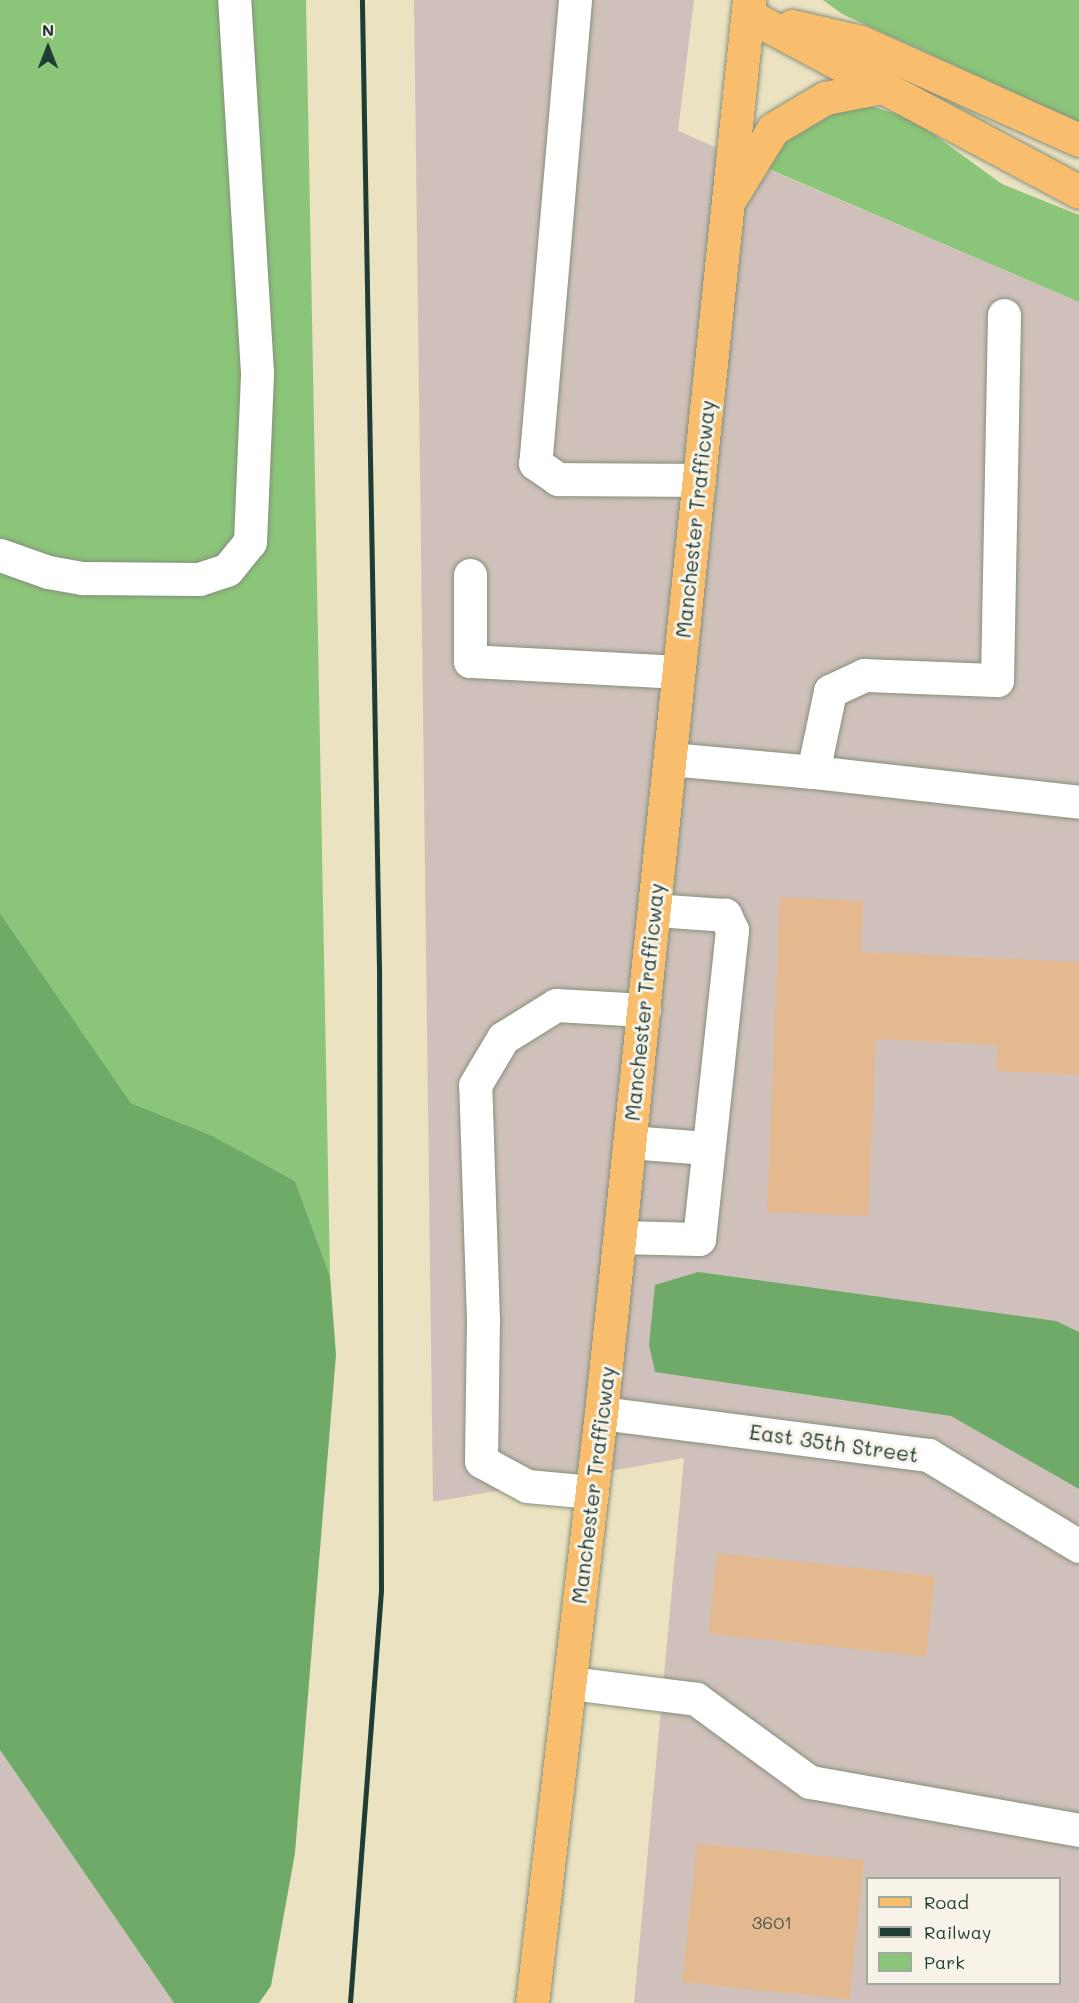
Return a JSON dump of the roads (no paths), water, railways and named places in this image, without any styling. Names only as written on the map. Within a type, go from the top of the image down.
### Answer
[{"type":"main road","name":"Manchester Trafficway","points":[[532,2003],[601,1413],[748,8]]},
{"type":"main road","points":[[748,8],[882,87],[1079,192]]},
{"type":"main road","points":[[748,8],[861,42],[1079,140]]},
{"type":"main road","points":[[728,202],[773,129],[825,98],[882,87]]},
{"type":"street","points":[[0,555],[83,578],[199,579],[227,570],[250,542],[257,372],[234,0]]},
{"type":"street","points":[[575,0],[535,463],[558,479],[699,480]]},
{"type":"street","points":[[813,772],[830,691],[864,675],[997,680],[1004,315]]},
{"type":"street","points":[[470,574],[470,661],[678,672]]},
{"type":"street","points":[[670,759],[813,772],[1079,802]]},
{"type":"street","points":[[620,1237],[699,1239],[706,1148],[732,930],[725,915],[654,910]]},
{"type":"street","points":[[592,1492],[527,1486],[481,1461],[483,1320],[475,1085],[503,1038],[556,1005],[644,1010]]},
{"type":"street","points":[[630,1142],[706,1148]]},
{"type":"street","name":"East 35th Street","points":[[601,1413],[928,1455],[1079,1546]]},
{"type":"street","points":[[570,1683],[696,1699],[810,1782],[1079,1830]]},
{"type":"railway","points":[[350,2003],[381,1592],[379,969],[362,0]]}]
